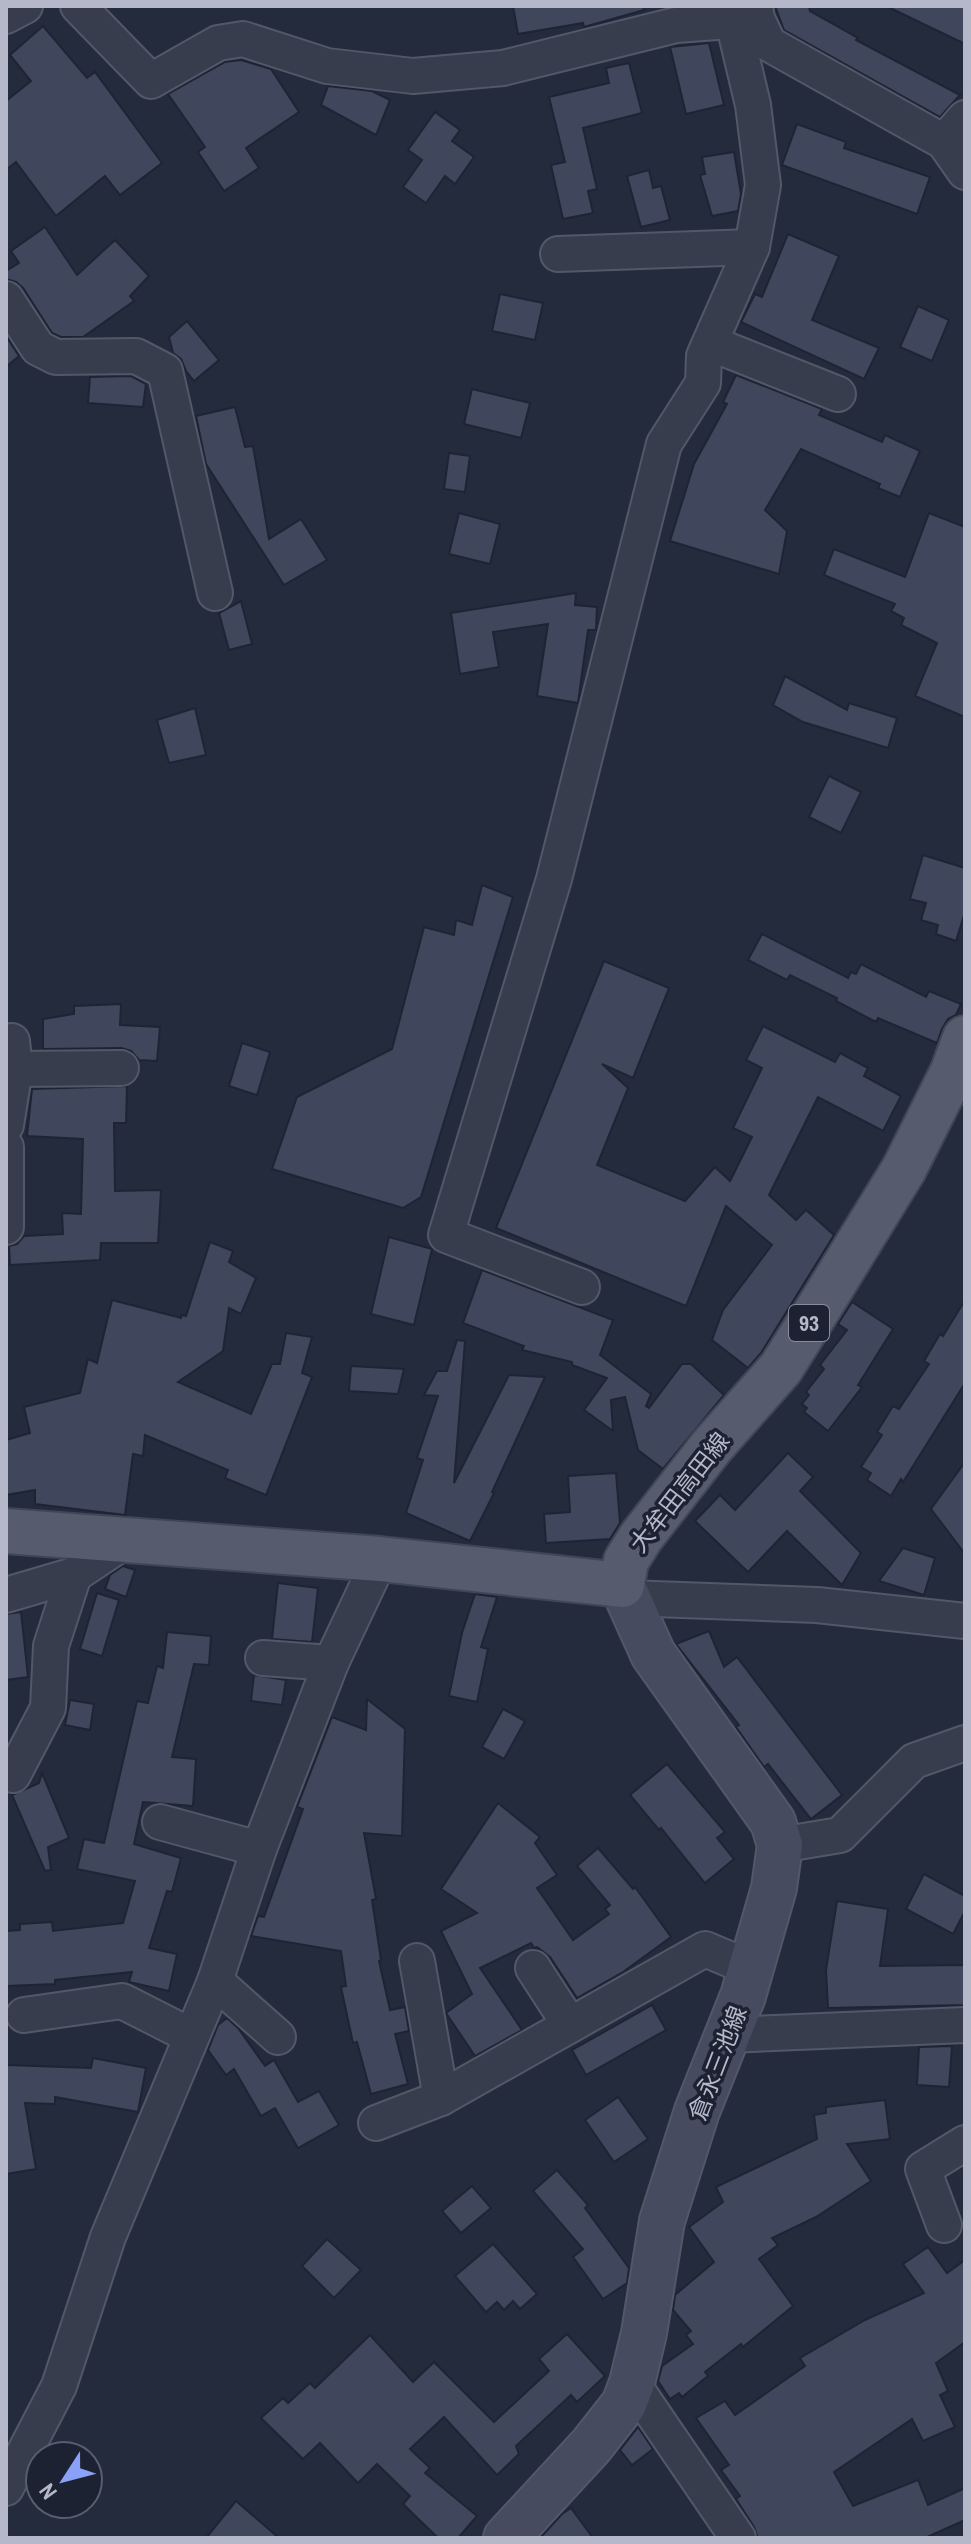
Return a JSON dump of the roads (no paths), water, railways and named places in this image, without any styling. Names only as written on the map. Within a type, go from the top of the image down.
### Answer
[{"type":"main road","name":"大牟田高田線","points":[[625,1592],[626,1561],[641,1537],[712,1446],[781,1368],[904,1169],[953,1071],[965,1038]]},
{"type":"main road","points":[[6,1531],[380,1559],[625,1592],[653,1654],[773,1822],[780,1845]]},
{"type":"main road","name":"倉永三池線","points":[[506,2538],[591,2446],[624,2404],[644,2333],[662,2221],[697,2111],[750,1968],[774,1888],[780,1845]]},
{"type":"street","points":[[6,16],[25,6]]},
{"type":"street","points":[[78,6],[151,81],[218,43],[243,39],[327,66],[413,76],[503,68],[676,25],[748,15]]},
{"type":"street","points":[[748,15],[769,44],[954,130],[965,172]]},
{"type":"street","points":[[582,1287],[446,1235],[554,879],[664,444],[703,383],[704,356],[752,247],[763,185],[753,105],[748,15]]},
{"type":"street","points":[[558,254],[752,247]]},
{"type":"street","points":[[6,299],[38,348],[56,357],[136,356],[165,371],[215,593]]},
{"type":"street","points":[[710,343],[838,394]]},
{"type":"street","points":[[6,1125],[13,1055],[121,1068]]},
{"type":"street","points":[[6,1147],[6,1227]]},
{"type":"street","points":[[6,1595],[74,1575],[128,1539]]},
{"type":"street","points":[[6,2488],[59,2386],[108,2237],[215,1981],[259,1849],[331,1663],[380,1559]]},
{"type":"street","points":[[13,1775],[48,1708],[51,1646],[74,1575]]},
{"type":"street","points":[[625,1592],[817,1605],[965,1621]]},
{"type":"street","points":[[263,1658],[331,1663]]},
{"type":"street","points":[[780,1845],[840,1835],[914,1761],[965,1743]]},
{"type":"street","points":[[160,1822],[259,1849]]},
{"type":"street","points":[[376,2123],[441,2098],[705,1949],[750,1968]]},
{"type":"street","points":[[417,1961],[441,2098]]},
{"type":"street","points":[[533,1968],[570,2025]]},
{"type":"street","points":[[215,1981],[278,2037]]},
{"type":"street","points":[[24,2015],[122,2001],[191,2036]]},
{"type":"street","points":[[727,2035],[965,2025]]},
{"type":"street","points":[[944,2225],[923,2169],[965,2143]]},
{"type":"street","points":[[632,2383],[738,2538]]}]
